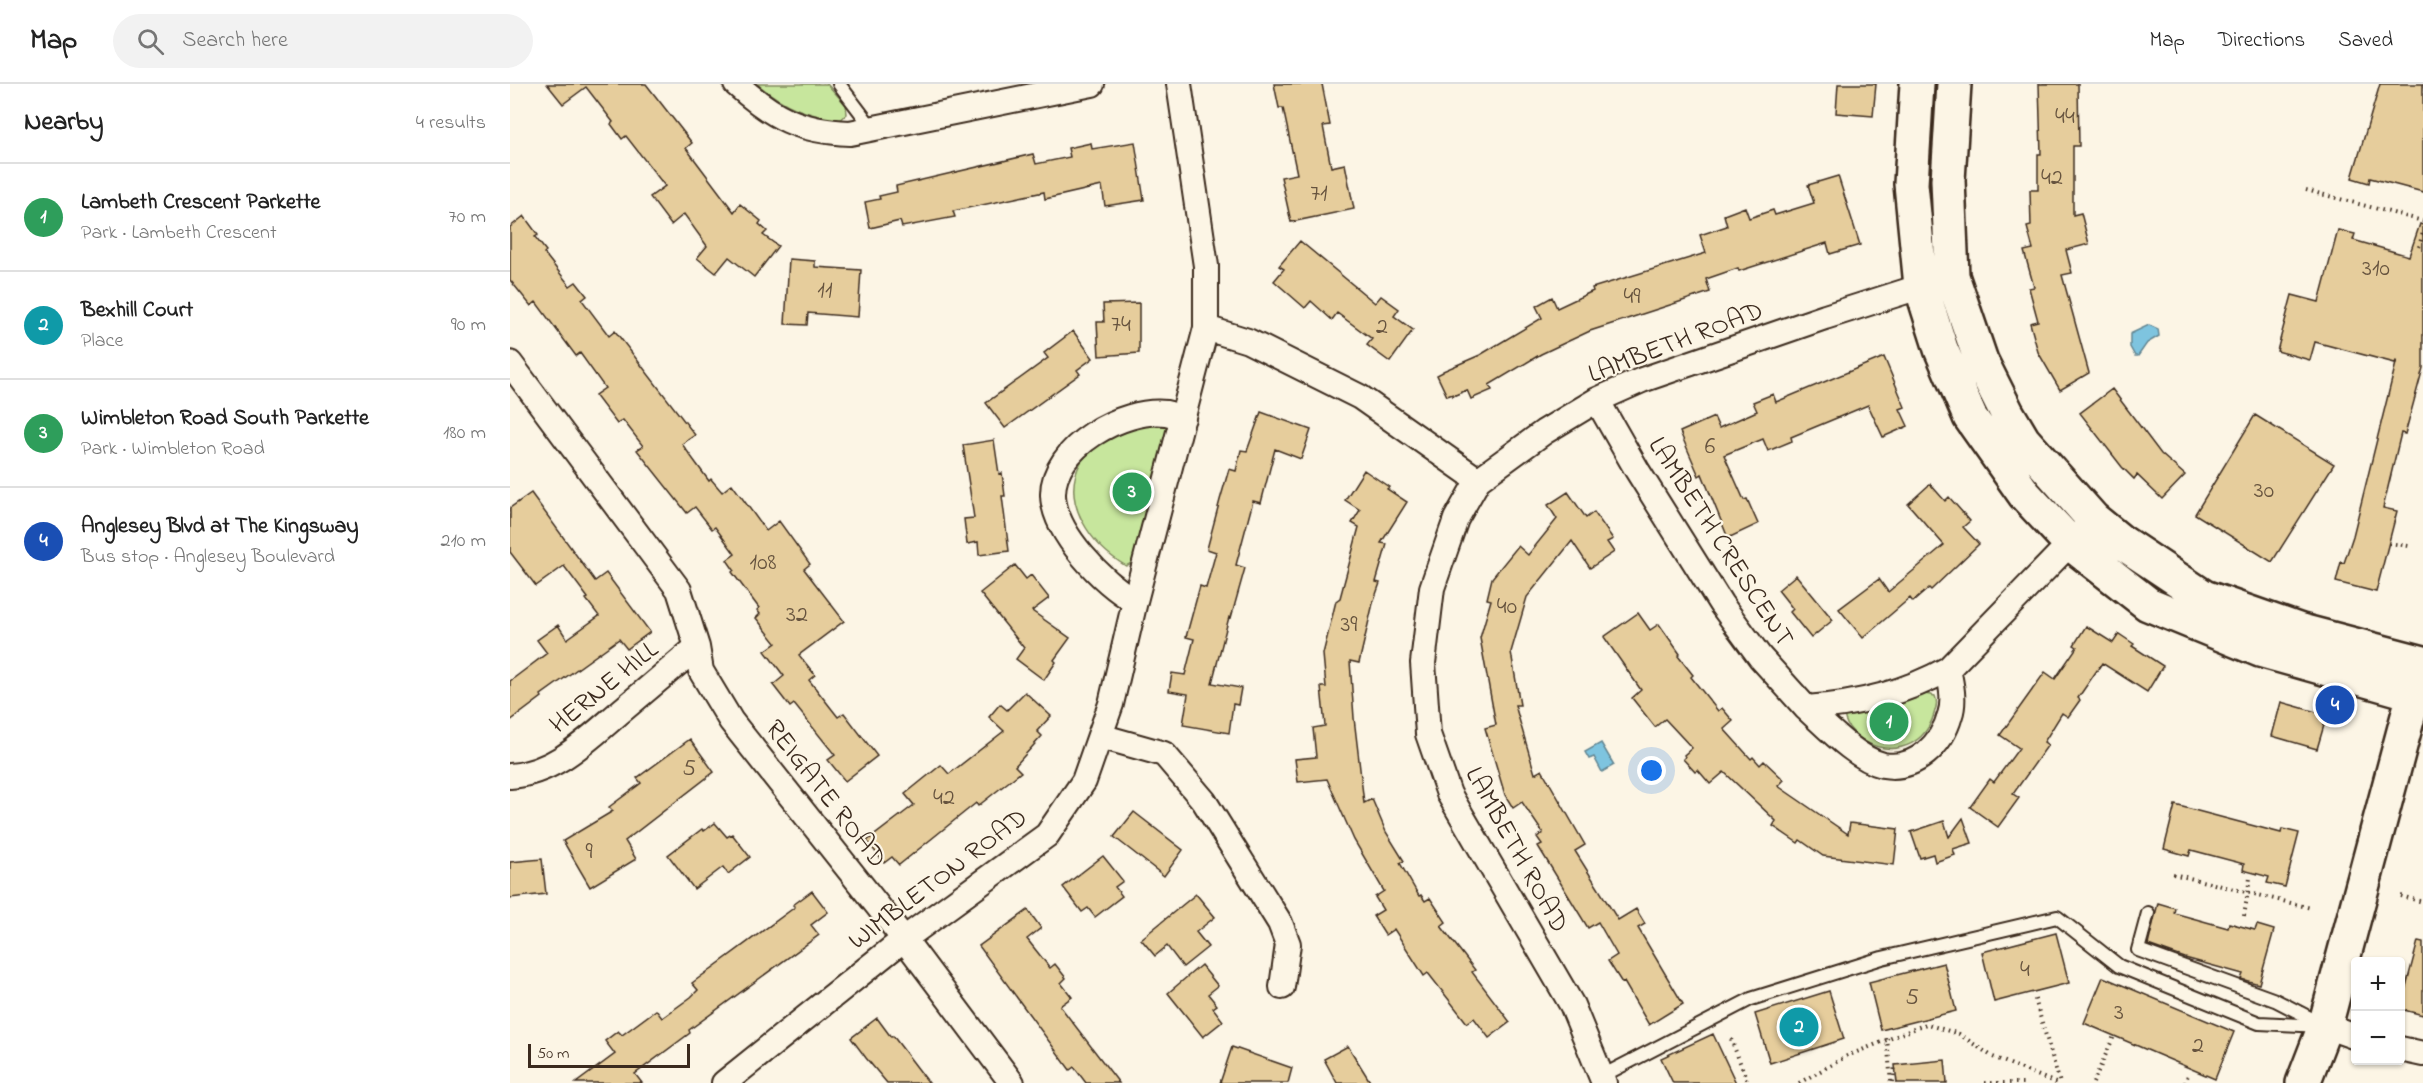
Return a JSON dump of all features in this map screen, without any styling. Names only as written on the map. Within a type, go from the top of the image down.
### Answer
[{"type":"street","points":[[736,84],[779,117],[804,128],[850,133],[874,130],[1092,84]]},
{"type":"street","name":"WIMBLETON ROAD","points":[[724,1083],[904,939],[1047,835],[1084,781],[1111,704],[1135,601],[1206,328],[1206,266],[1179,84]]},
{"type":"street","points":[[1917,84],[1911,184],[1921,286],[1941,349],[1970,417],[2025,495],[2070,543],[2148,604],[2260,650],[2418,695]]},
{"type":"street","points":[[1954,84],[1948,180],[1952,276],[1981,361],[2007,413],[2024,440],[2093,519],[2121,541],[2204,597],[2301,631],[2423,661],[2418,695],[2325,1026],[2303,1083]]},
{"type":"street","name":"LAMBETH ROAD","points":[[1603,1079],[1572,1005],[1449,794],[1428,734],[1423,663],[1432,588],[1456,519],[1478,480],[1544,432],[1597,400],[1642,380],[1952,276]]},
{"type":"street","points":[[1206,328],[1248,341],[1360,397],[1478,480]]},
{"type":"street","name":"REIGATE ROAD","points":[[510,363],[679,590],[697,647],[701,671],[731,721],[904,939],[1012,1083]]},
{"type":"street","name":"LAMBETH CRESCENT","points":[[1597,400],[1637,470],[1721,604],[1760,657],[1806,708],[1862,755],[1882,765],[1899,765],[1916,761],[1932,749],[1942,734],[1951,713],[1948,669]]},
{"type":"street","points":[[1135,601],[1097,572],[1068,536],[1054,507],[1053,486],[1059,469],[1069,454],[1106,426],[1150,413],[1165,413],[1184,418]]},
{"type":"street","points":[[1806,708],[1831,706],[1922,683],[1948,669],[2093,519]]},
{"type":"street","name":"HERNE HILL","points":[[510,776],[524,775],[545,768],[574,751],[697,647]]},
{"type":"street","points":[[1100,736],[1164,754],[1186,777],[1204,801],[1280,923],[1288,944],[1282,987]]},
{"type":"street","points":[[2325,1026],[2351,1036]]},
{"type":"street","points":[[2405,1050],[2423,1054]]},
{"type":"lane","points":[[839,84],[874,130]]},
{"type":"lane","points":[[2148,913],[2138,950],[2275,1000],[2325,1026]]},
{"type":"lane","points":[[1603,1079],[1751,999],[1882,958],[2057,917],[2119,966],[2259,1023],[2325,1026]]},
{"type":"path","points":[[2306,190],[2423,221]]},
{"type":"path","points":[[2419,247],[2423,232]]},
{"type":"path","points":[[2390,543],[2409,546]]},
{"type":"path","points":[[2173,874],[2311,908]]},
{"type":"path","points":[[2244,916],[2250,878]]},
{"type":"path","points":[[2401,897],[2423,902]]},
{"type":"path","points":[[2035,999],[2058,1083]]},
{"type":"path","points":[[1799,1083],[1847,1056],[1925,1022],[1959,1034],[1993,1057],[2058,1083]]},
{"type":"path","points":[[2093,1083],[2114,1036]]},
{"type":"path","points":[[1887,1038],[1892,1083]]},
{"type":"path","points":[[1731,1039],[1748,1083]]},
{"type":"path","points":[[1892,1083],[1895,1065]]},
{"type":"path","points":[[2185,1083],[2188,1075]]},
{"type":"path","points":[[1985,1083],[2023,1083]]},
{"type":"green space","points":[[757,84],[827,84],[846,105],[847,114],[839,121],[805,112],[777,99]]},
{"type":"green space","points":[[1927,84],[1946,84],[1935,263],[1924,142]]},
{"type":"green space","points":[[1173,421],[1137,560],[1126,566],[1102,547],[1082,521],[1074,492],[1075,477],[1085,457],[1108,437],[1128,424]]},
{"type":"green space","points":[[1925,694],[1935,696],[1936,701],[1929,727],[1912,743],[1901,747],[1877,747],[1866,742],[1855,734],[1845,720],[1844,713],[1883,706]]},
{"type":"water","points":[[2149,325],[2158,329],[2159,336],[2147,343],[2138,356],[2135,356],[2130,347],[2130,334]]},
{"type":"water","points":[[1601,743],[1614,765],[1602,772],[1594,757],[1589,759],[1585,752]]},
{"type":"building","points":[[547,84],[646,84],[692,143],[686,148],[734,212],[740,204],[761,221],[759,224],[767,231],[763,235],[778,246],[754,277],[729,257],[716,273],[697,258],[707,246],[684,214],[671,225],[650,197],[665,186],[626,136],[622,139],[611,124],[613,122],[586,87],[563,104]]},
{"type":"building","points":[[1274,84],[1322,84],[1330,125],[1323,126],[1331,167],[1345,164],[1354,209],[1291,222],[1281,177],[1297,174],[1283,108],[1279,108]]},
{"type":"building","points":[[1838,84],[1876,84],[1873,116],[1836,113]]},
{"type":"building","points":[[2039,84],[2078,84],[2079,146],[2073,146],[2073,215],[2081,213],[2089,244],[2066,250],[2072,273],[2062,275],[2089,373],[2060,390],[2038,352],[2030,323],[2038,321],[2029,288],[2034,287],[2024,251],[2033,249],[2027,227],[2031,226],[2030,190],[2038,190],[2038,154],[2041,154]]},
{"type":"building","points":[[2380,84],[2423,84],[2423,192],[2370,178],[2369,183],[2352,178]]},
{"type":"building","points":[[1135,142],[1144,200],[1105,206],[1102,186],[1045,199],[1044,192],[953,211],[955,217],[902,227],[900,221],[870,228],[865,202],[897,192],[896,186],[1033,154],[1036,164],[1070,157],[1068,148],[1091,143],[1092,149]]},
{"type":"building","points":[[1838,176],[1860,245],[1830,254],[1827,243],[1706,279],[1710,292],[1590,331],[1541,354],[1489,385],[1492,390],[1471,399],[1467,390],[1447,396],[1437,375],[1480,355],[1542,318],[1536,306],[1552,297],[1557,308],[1593,291],[1592,288],[1706,253],[1700,235],[1727,226],[1724,215],[1745,207],[1749,218],[1773,210],[1775,215],[1814,203],[1808,185]]},
{"type":"building","points":[[524,216],[538,235],[535,237],[546,251],[544,253],[570,286],[576,282],[587,296],[582,300],[609,336],[615,331],[695,435],[682,444],[709,481],[711,479],[722,492],[732,484],[766,531],[779,521],[810,564],[804,569],[844,621],[799,655],[815,675],[809,680],[838,717],[844,713],[877,756],[845,781],[828,760],[835,755],[794,704],[790,707],[773,685],[784,676],[765,651],[776,643],[756,618],[760,614],[757,610],[759,608],[732,572],[734,570],[727,560],[735,554],[715,527],[712,529],[695,507],[687,513],[637,450],[643,446],[623,420],[617,424],[595,395],[605,388],[580,353],[576,356],[536,302],[531,306],[510,280],[510,227]]},
{"type":"building","points":[[2420,224],[2423,225],[2423,368],[2405,434],[2401,433],[2383,508],[2397,511],[2376,592],[2336,582],[2341,562],[2344,563],[2353,536],[2397,359],[2395,363],[2315,342],[2310,360],[2277,351],[2292,295],[2319,302],[2338,230],[2355,234],[2353,240],[2409,256]]},
{"type":"building","points":[[1300,241],[1375,303],[1381,296],[1399,309],[1394,316],[1413,330],[1390,362],[1367,345],[1372,339],[1337,313],[1332,320],[1311,301],[1305,308],[1274,281],[1284,269],[1279,266]]},
{"type":"building","points":[[789,259],[815,261],[815,267],[861,270],[858,317],[808,313],[807,325],[785,324]]},
{"type":"building","points":[[1139,303],[1139,353],[1099,356],[1097,322],[1104,322],[1103,304]]},
{"type":"building","points":[[1073,331],[1093,358],[1077,370],[1080,374],[1005,428],[986,403],[1048,358],[1044,353]]},
{"type":"building","points":[[1884,357],[1905,407],[1900,409],[1908,426],[1883,437],[1868,405],[1791,437],[1792,441],[1768,451],[1763,439],[1724,455],[1744,500],[1747,499],[1758,524],[1728,538],[1702,474],[1699,476],[1680,432],[1714,417],[1719,428],[1757,411],[1753,402],[1773,394],[1776,402]]},
{"type":"building","points":[[2112,389],[2161,454],[2185,475],[2162,499],[2137,475],[2134,479],[2122,467],[2080,413]]},
{"type":"building","points":[[1261,412],[1311,430],[1301,459],[1275,449],[1261,503],[1253,501],[1236,565],[1245,568],[1231,618],[1229,617],[1212,683],[1241,688],[1238,705],[1233,704],[1229,733],[1183,725],[1188,694],[1169,691],[1172,673],[1185,675],[1194,639],[1186,637],[1200,586],[1206,588],[1216,552],[1207,549],[1229,469],[1236,471],[1241,450],[1247,451]]},
{"type":"building","points":[[2255,415],[2334,464],[2272,562],[2195,514]]},
{"type":"building","points":[[994,440],[999,474],[1002,473],[1005,496],[1002,496],[1009,551],[979,555],[978,542],[967,544],[964,519],[974,518],[963,445]]},
{"type":"building","points":[[1364,470],[1407,502],[1381,543],[1387,544],[1376,582],[1380,583],[1359,663],[1350,661],[1364,803],[1372,799],[1386,832],[1404,861],[1400,863],[1419,896],[1421,895],[1425,901],[1430,898],[1446,922],[1441,926],[1475,970],[1472,972],[1510,1022],[1489,1038],[1474,1018],[1467,1023],[1428,973],[1424,976],[1394,929],[1385,935],[1373,916],[1383,910],[1375,897],[1384,891],[1354,840],[1327,779],[1298,782],[1295,759],[1316,757],[1313,728],[1325,726],[1321,687],[1326,687],[1323,654],[1336,601],[1340,598],[1359,527],[1352,523],[1360,510],[1345,500]]},
{"type":"building","points":[[1930,484],[1945,501],[1949,497],[1970,521],[1963,527],[1979,544],[1931,590],[1929,588],[1913,602],[1910,598],[1863,638],[1839,609],[1879,579],[1888,592],[1944,545],[1908,504]]},
{"type":"building","points":[[1568,492],[1586,518],[1594,512],[1613,539],[1607,542],[1614,552],[1590,568],[1572,541],[1527,597],[1511,652],[1520,705],[1515,705],[1535,774],[1542,770],[1585,845],[1575,851],[1618,920],[1636,909],[1645,924],[1638,928],[1683,1004],[1649,1025],[1624,982],[1622,983],[1608,961],[1617,955],[1598,922],[1588,928],[1538,846],[1542,844],[1537,837],[1543,833],[1522,802],[1513,808],[1505,795],[1485,728],[1496,725],[1480,638],[1491,600],[1487,599],[1492,578],[1518,546],[1528,555],[1557,519],[1548,505]]},
{"type":"building","points":[[531,493],[595,581],[606,573],[650,632],[627,649],[619,639],[541,695],[542,697],[510,721],[510,681],[547,653],[537,640],[558,625],[567,639],[599,616],[564,566],[536,586],[510,552],[510,508]]},
{"type":"building","points":[[1015,565],[1026,579],[1031,575],[1049,598],[1032,611],[1070,638],[1054,660],[1056,662],[1044,680],[1016,659],[1024,648],[980,593]]},
{"type":"building","points":[[1796,575],[1833,620],[1811,638],[1790,612],[1793,609],[1778,590]]},
{"type":"building","points":[[1638,613],[1650,630],[1659,624],[1680,654],[1678,656],[1693,675],[1691,677],[1718,711],[1722,708],[1733,721],[1724,729],[1751,759],[1753,757],[1760,765],[1764,761],[1784,780],[1778,786],[1848,834],[1850,823],[1898,829],[1894,865],[1823,856],[1800,840],[1798,843],[1773,826],[1776,821],[1724,772],[1710,784],[1698,770],[1695,772],[1683,759],[1692,748],[1665,719],[1655,727],[1632,698],[1641,690],[1604,637]]},
{"type":"building","points":[[2086,626],[2113,643],[2119,634],[2134,644],[2132,646],[2163,666],[2147,692],[2102,663],[2068,717],[2062,713],[2044,742],[2048,745],[2013,794],[2019,798],[1998,827],[1970,807],[1990,779],[1994,782],[2019,748],[2000,735],[2045,672],[2055,679],[2077,647],[2074,645]]},
{"type":"building","points":[[1025,692],[1051,716],[1037,731],[1042,736],[1015,766],[1021,772],[978,806],[976,803],[899,865],[892,857],[884,863],[867,841],[914,805],[905,794],[941,765],[949,774],[1004,731],[989,717],[1000,704],[1007,710]]},
{"type":"building","points":[[2281,702],[2327,715],[2317,749],[2272,736]]},
{"type":"building","points":[[690,739],[714,772],[625,841],[636,859],[590,887],[563,841],[613,811],[609,807],[641,783],[637,778]]},
{"type":"building","points":[[2175,805],[2281,833],[2282,829],[2299,833],[2285,887],[2267,883],[2269,877],[2243,870],[2244,864],[2191,850],[2189,856],[2164,849]]},
{"type":"building","points":[[1134,812],[1183,850],[1164,876],[1114,837]]},
{"type":"building","points":[[1963,818],[1972,843],[1953,849],[1955,855],[1935,862],[1933,854],[1920,858],[1911,832],[1944,821],[1949,837]]},
{"type":"building","points":[[715,823],[727,837],[732,834],[750,857],[728,874],[723,867],[694,889],[668,855],[702,829],[704,831]]},
{"type":"building","points":[[1103,856],[1123,881],[1115,887],[1122,896],[1095,917],[1088,908],[1082,912],[1063,887]]},
{"type":"building","points":[[542,859],[546,894],[510,898],[510,862]]},
{"type":"building","points":[[812,891],[828,912],[811,925],[819,935],[689,1030],[690,1033],[635,1074],[642,1083],[576,1083],[615,1054],[605,1041],[618,1031],[622,1035],[656,1010],[662,1018],[691,997],[698,990],[692,983],[795,907],[793,905]]},
{"type":"building","points":[[1196,894],[1215,917],[1196,932],[1208,947],[1183,967],[1167,946],[1155,956],[1141,939]]},
{"type":"building","points":[[2158,903],[2175,908],[2174,913],[2228,928],[2229,923],[2255,930],[2257,925],[2274,930],[2259,984],[2241,979],[2243,974],[2148,945]]},
{"type":"building","points":[[1028,910],[1041,928],[1027,939],[1050,968],[1055,964],[1066,978],[1061,983],[1072,997],[1060,1006],[1119,1083],[1086,1083],[1074,1067],[1070,1070],[979,946]]},
{"type":"building","points":[[2056,933],[2069,983],[1994,1002],[1982,952]]},
{"type":"building","points":[[2418,941],[2423,942],[2423,1015],[2405,1010],[2405,990]]},
{"type":"building","points":[[1944,963],[1956,1011],[1881,1030],[1869,982]]},
{"type":"building","points":[[1201,965],[1218,986],[1208,994],[1217,1005],[1213,1008],[1223,1021],[1203,1037],[1168,993]]},
{"type":"building","points":[[2103,977],[2234,1032],[2215,1079],[2084,1023]]},
{"type":"building","points":[[1829,991],[1844,1039],[1770,1063],[1755,1014]]},
{"type":"building","points":[[877,1018],[929,1083],[887,1083],[866,1058],[851,1038]]},
{"type":"building","points":[[1713,1034],[1736,1083],[1673,1083],[1661,1058]]},
{"type":"building","points":[[1348,1046],[1371,1083],[1337,1083],[1324,1059]]},
{"type":"building","points":[[1232,1047],[1292,1068],[1288,1083],[1220,1083]]},
{"type":"building","points":[[1945,1060],[1947,1083],[1897,1083],[1895,1065]]},
{"type":"place","name":"Wimbleton Road South Parkette","points":[[1132,492]]},
{"type":"place","name":"Anglesey Blvd at The Kingsway","points":[[2335,705]]},
{"type":"place","name":"Lambeth Crescent Parkette","points":[[1889,722]]},
{"type":"place","name":"Bexhill Court","points":[[1799,1027]]}]
